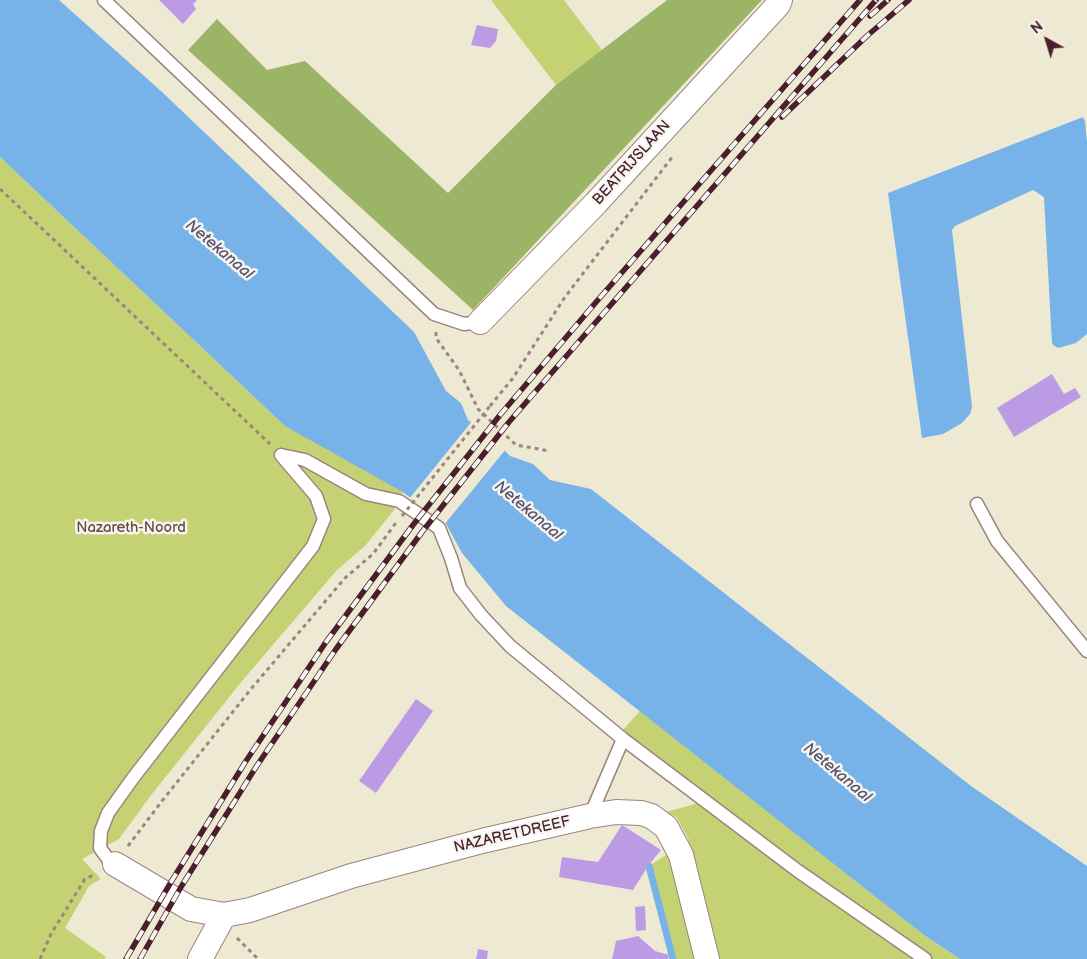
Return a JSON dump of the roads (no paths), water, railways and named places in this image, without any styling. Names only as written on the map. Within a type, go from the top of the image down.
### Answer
[{"type":"street","name":"BEATRIJSLAAN","points":[[480,322],[596,202],[780,0]]},
{"type":"street","name":"NAZARETDREEF","points":[[222,920],[351,876],[482,841],[590,816],[616,812],[641,813],[651,816],[666,827],[681,855],[707,959]]},
{"type":"street","points":[[115,864],[191,909],[222,920],[200,959]]},
{"type":"lane","points":[[104,0],[434,314],[464,324],[480,322]]},
{"type":"lane","points":[[115,864],[108,859],[100,848],[101,831],[108,812],[313,546],[324,519],[316,496],[281,455],[305,460],[366,494],[400,502],[440,528],[452,558],[460,588],[481,616],[510,646],[622,739],[798,870],[925,959]]},
{"type":"lane","points":[[977,504],[997,541],[1087,652]]},
{"type":"lane","points":[[590,816],[622,739]]},
{"type":"water","name":"Netekanaal","points":[[0,0],[59,0],[162,92],[414,332],[446,391],[461,403],[468,420],[491,437],[510,456],[533,464],[550,480],[591,489],[971,786],[1087,866],[1087,959],[960,959],[924,935],[506,606],[462,553],[445,522],[401,491],[285,426],[0,157]]},
{"type":"water","points":[[1083,117],[1087,142],[1087,334],[1076,343],[1058,348],[1052,344],[1044,197],[1033,190],[955,226],[952,230],[972,407],[970,414],[962,423],[943,434],[922,438],[888,193]]},
{"type":"waterway","points":[[649,866],[673,959]]},
{"type":"railway","points":[[126,959],[246,761],[326,642],[413,525],[500,415],[597,301],[860,0]]},
{"type":"railway","points":[[140,959],[181,887],[256,767],[336,649],[422,532],[509,422],[876,0]]},
{"type":"railway","points":[[870,16],[888,0]]},
{"type":"railway","points":[[782,117],[868,35],[909,0]]},
{"type":"park label","name":"Nazareth-Noord","points":[[131,528]]}]
